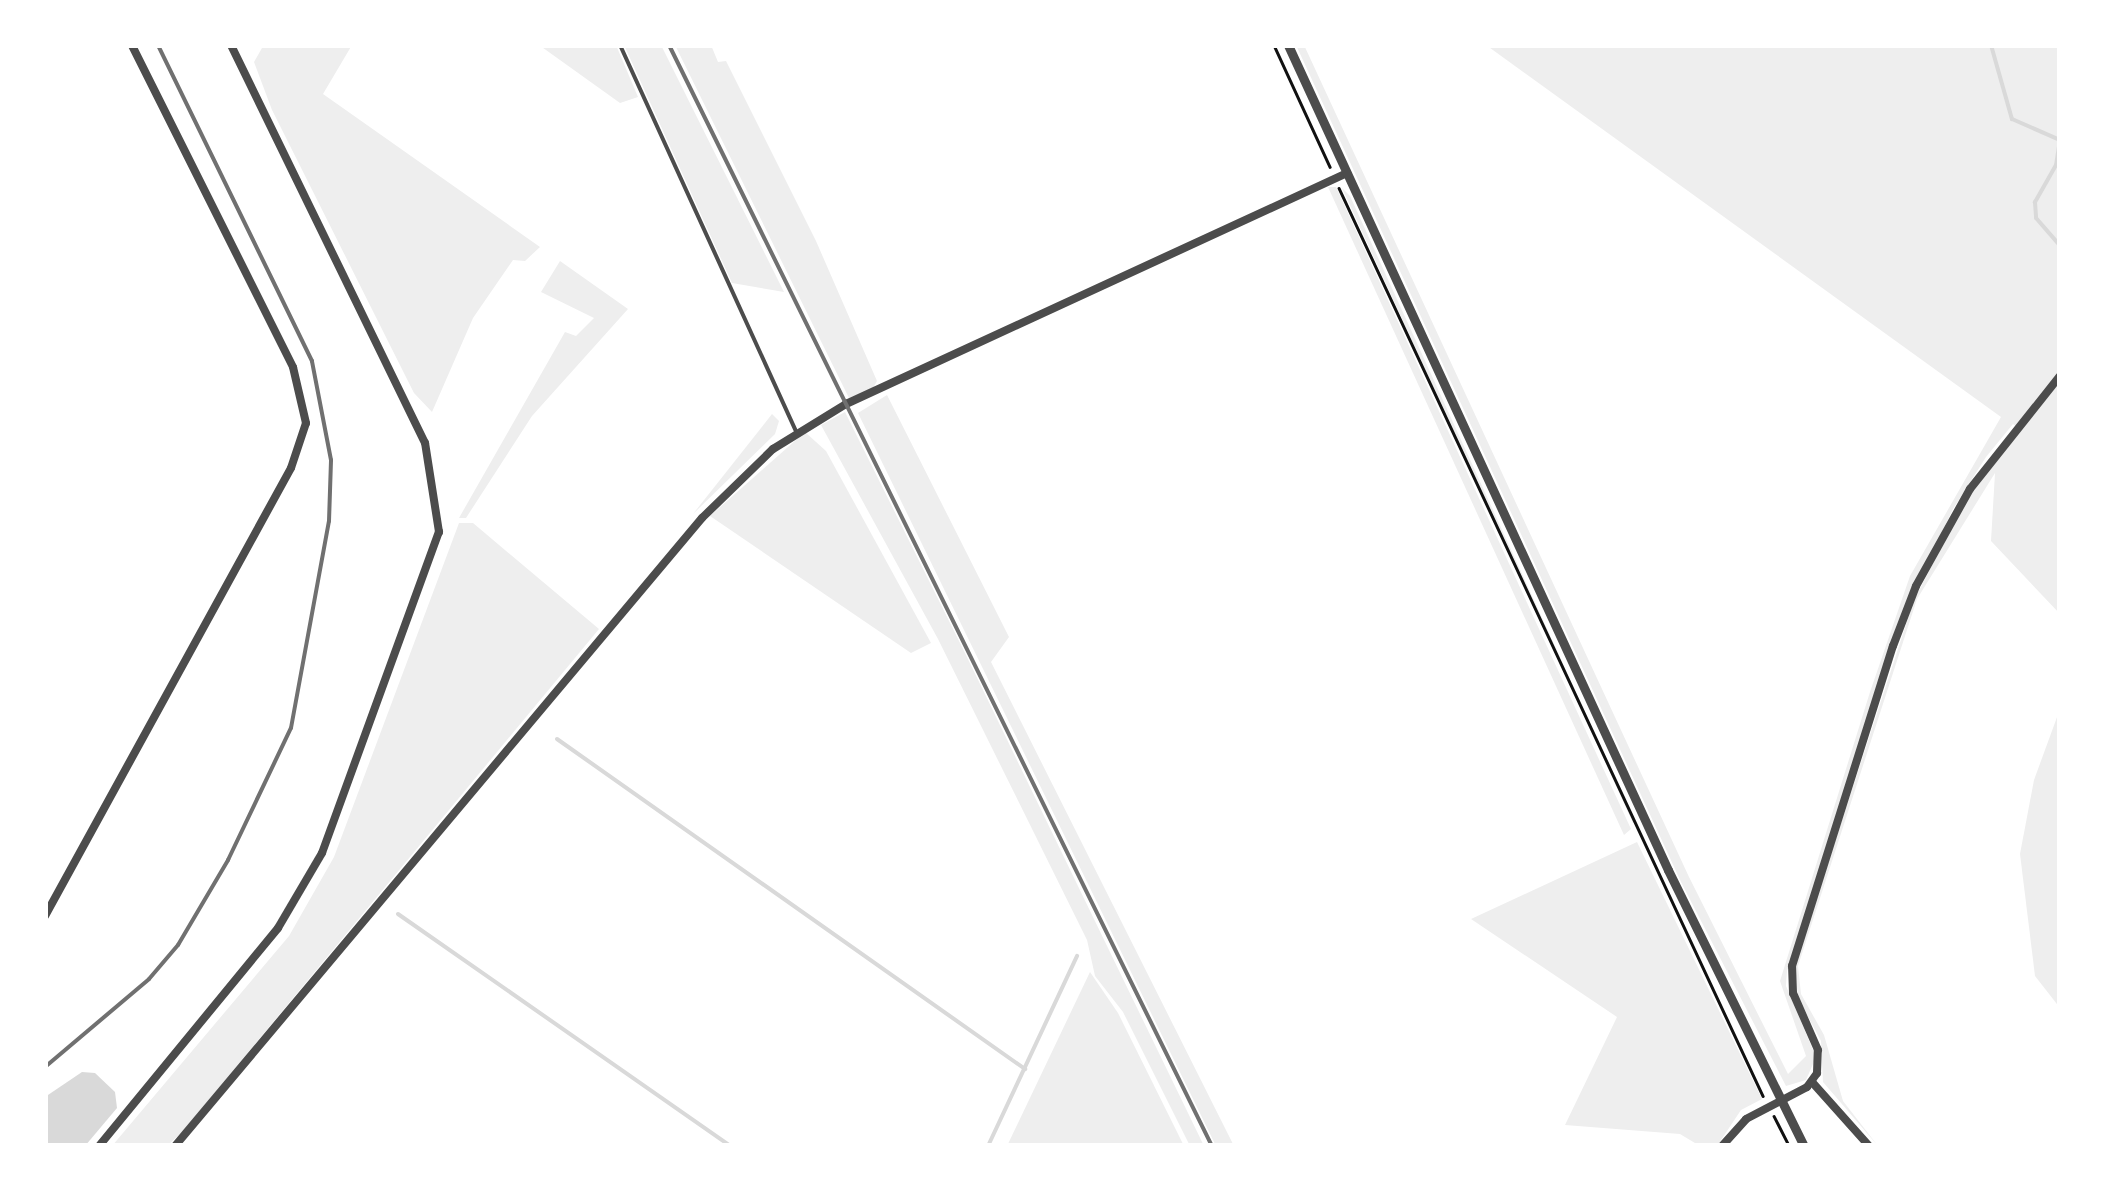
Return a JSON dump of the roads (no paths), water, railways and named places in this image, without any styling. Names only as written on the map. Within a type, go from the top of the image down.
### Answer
[{"type":"street","points":[[45,916],[291,468],[306,423],[293,367],[132,45]]},
{"type":"street","points":[[99,1146],[278,928],[322,853],[440,532],[425,443],[232,45]]},
{"type":"street","points":[[1288,45],[1804,1146]]},
{"type":"street","points":[[175,1146],[702,518],[796,432],[1348,174]]},
{"type":"street","points":[[1812,1082],[1818,1050],[1793,993],[1792,966],[1893,646],[1916,586],[1970,489],[2060,376]]},
{"type":"street","points":[[1722,1146],[1738,1126],[1812,1082]]},
{"type":"street","points":[[1812,1082],[1869,1146]]},
{"type":"lane","points":[[620,45],[796,432]]},
{"type":"waterway","points":[[1991,45],[2012,119],[2060,140],[2056,165],[2035,202],[2036,218],[2060,246]]},
{"type":"waterway","points":[[557,739],[1025,1069]]},
{"type":"waterway","points":[[398,914],[731,1146]]},
{"type":"waterway","points":[[988,1146],[1077,956]]},
{"type":"railway","points":[[45,1067],[149,979],[178,945],[228,860],[291,728],[329,521],[331,460],[312,361],[158,45]]},
{"type":"railway","points":[[669,45],[1212,1146]]}]
